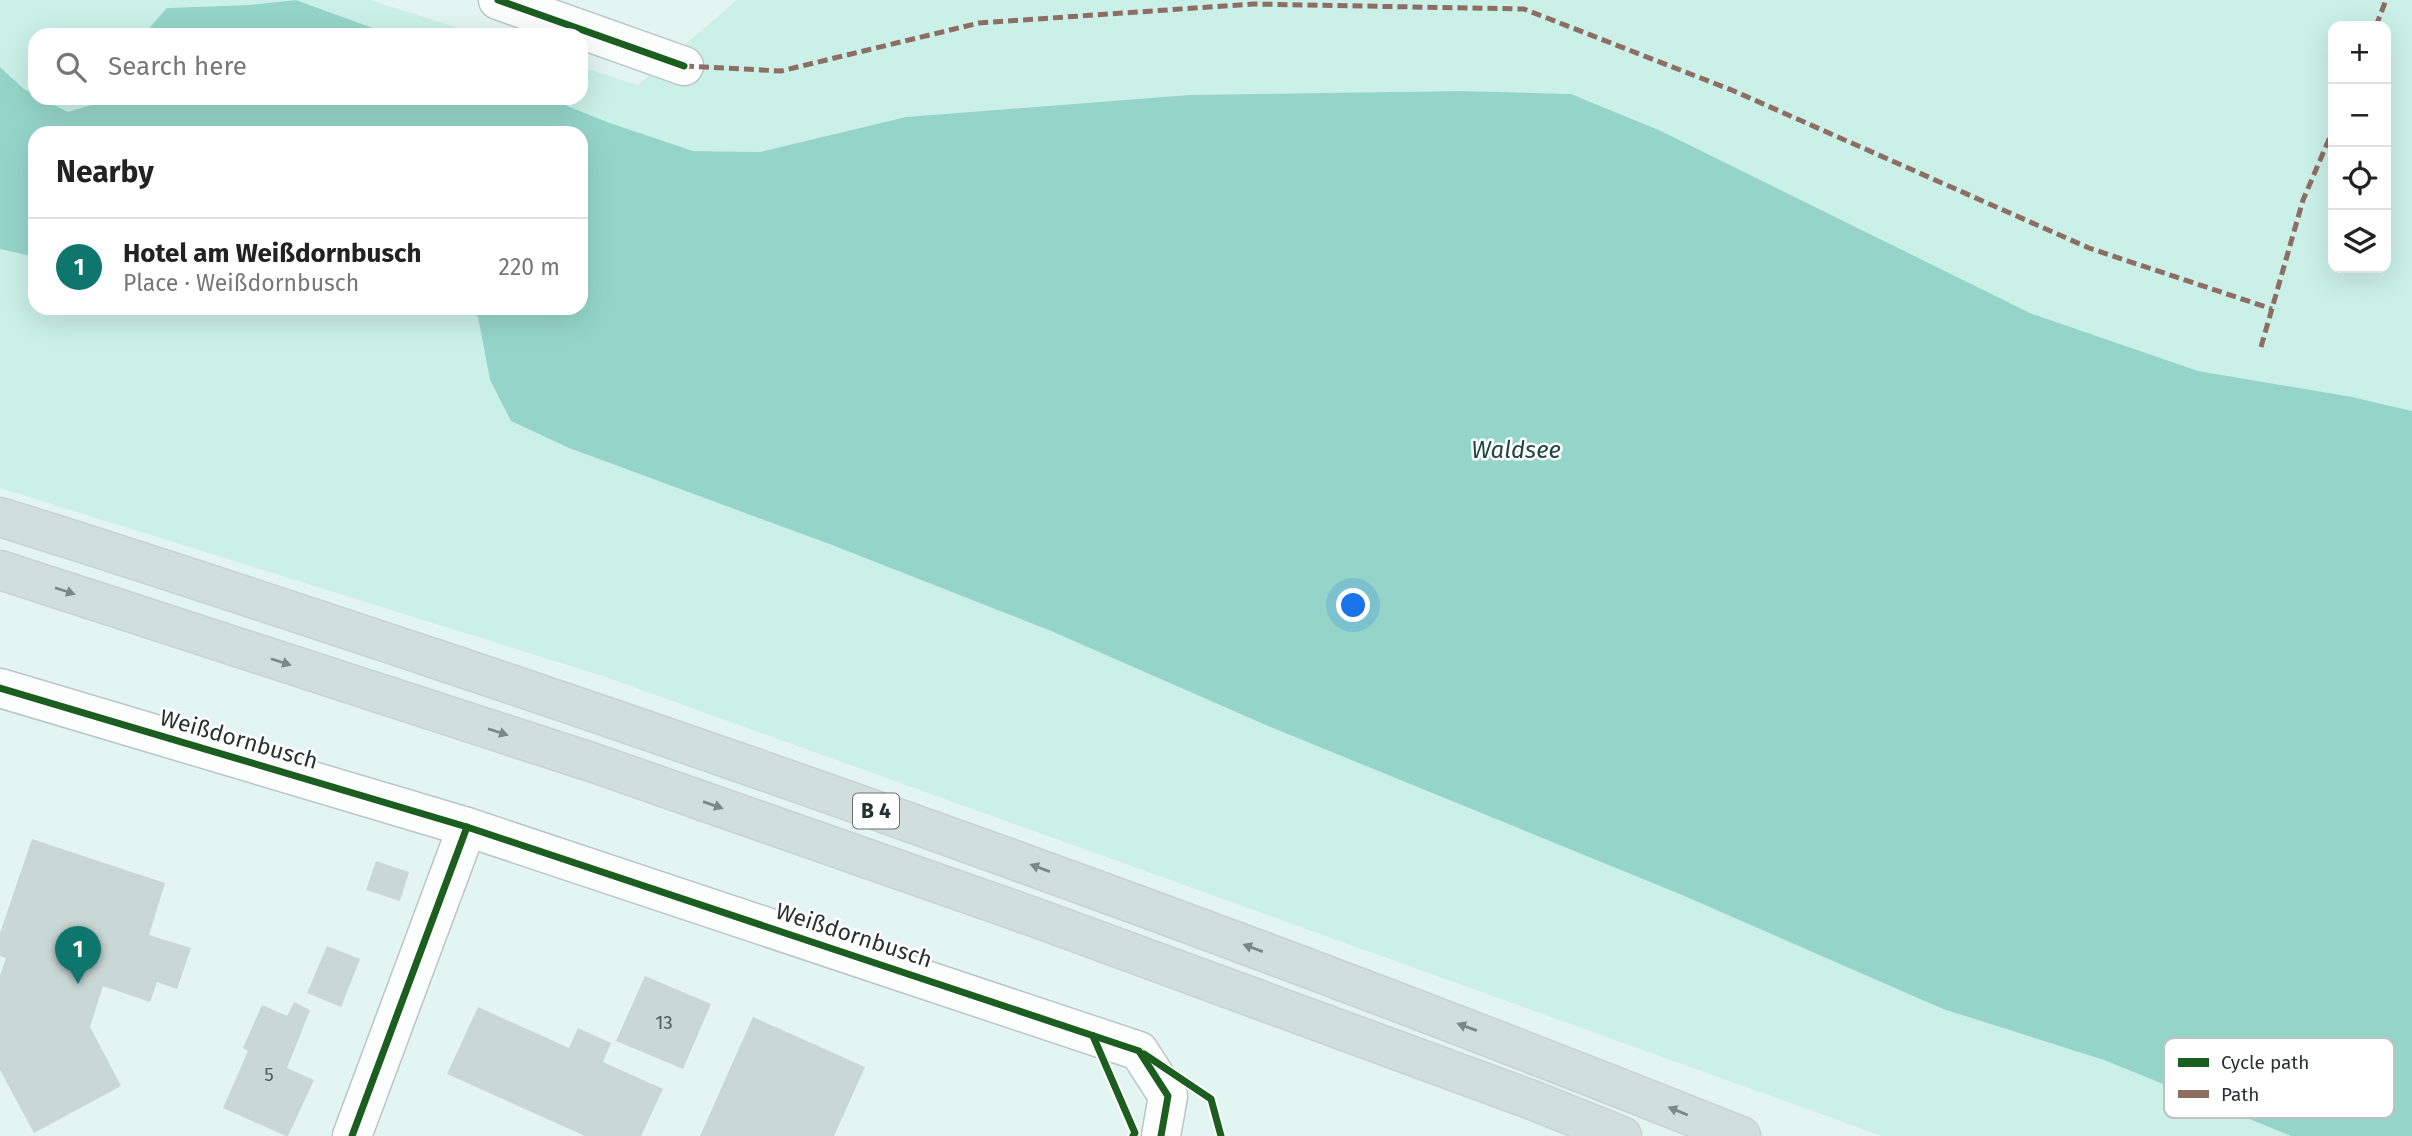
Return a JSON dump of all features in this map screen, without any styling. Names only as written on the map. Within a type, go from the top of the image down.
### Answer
[{"type":"highway","name":"B 4","points":[[0,517],[120,554],[600,714],[1028,864],[1479,1031],[1741,1136]]},
{"type":"highway","name":"B 4","points":[[0,570],[597,764],[1034,917],[1622,1136]]},
{"type":"street","points":[[498,0],[577,28]]},
{"type":"street","points":[[588,32],[684,66]]},
{"type":"street","name":"Weißdornbusch","points":[[0,688],[467,827],[1139,1051],[1168,1096],[1161,1136]]},
{"type":"street","points":[[352,1136],[467,827]]},
{"type":"shaded area","points":[[0,0],[296,0],[167,8],[149,28],[28,28],[28,91],[0,67]]},
{"type":"shaded area","points":[[297,0],[370,0],[458,28],[373,28]]},
{"type":"shaded area","points":[[737,0],[2412,0],[2412,411],[2352,397],[2198,371],[2030,313],[1661,131],[1571,94],[1460,91],[1189,95],[906,117],[761,152],[693,151],[565,105],[588,105],[588,69],[638,85]]},
{"type":"shaded area","points":[[54,105],[91,105],[68,112]]},
{"type":"shaded area","points":[[0,249],[28,255],[28,315],[476,315],[490,380],[511,421],[569,448],[832,545],[1051,631],[1268,726],[1682,895],[1943,1009],[2104,1060],[2164,1084],[2164,1118],[2247,1118],[2291,1136],[1882,1136],[603,676],[0,488]]},
{"type":"water","points":[[296,0],[373,28],[149,28],[167,8]]},
{"type":"water","name":"Waldsee","points":[[0,67],[28,91],[28,105],[54,105],[68,112],[91,105],[565,105],[693,151],[760,152],[906,117],[1189,95],[1460,91],[1571,94],[1661,131],[2030,313],[2198,371],[2352,397],[2412,411],[2412,1136],[2291,1136],[2247,1118],[2394,1118],[2394,1038],[2164,1038],[2164,1084],[2104,1060],[1943,1009],[1682,895],[1268,726],[1051,631],[832,545],[569,448],[511,421],[490,380],[476,315],[588,315],[588,126],[28,126],[28,255],[0,249]]},
{"type":"building","points":[[32,839],[165,883],[149,935],[191,948],[177,989],[157,982],[150,1002],[103,986],[90,1027],[121,1086],[34,1133],[0,1070],[0,976],[6,958],[0,956],[0,933]]},
{"type":"building","points":[[376,861],[409,872],[400,901],[366,890]]},
{"type":"building","points":[[327,946],[360,959],[341,1007],[307,993]]},
{"type":"building","points":[[645,976],[711,1004],[683,1069],[616,1041]]},
{"type":"building","points":[[294,1002],[310,1010],[287,1068],[314,1080],[286,1136],[223,1108],[248,1051],[243,1048],[262,1005],[287,1016]]},
{"type":"building","points":[[478,1007],[569,1048],[578,1028],[611,1043],[603,1062],[663,1089],[641,1136],[585,1136],[447,1074]]},
{"type":"building","points":[[753,1017],[865,1067],[834,1136],[700,1136]]},
{"type":"marked path","points":[[2378,21],[2386,0]]},
{"type":"marked path","points":[[684,66],[781,71],[979,23],[1253,4],[1524,9],[1734,91],[2089,248],[2272,309]]},
{"type":"marked path","points":[[2261,347],[2303,200],[2328,142]]},
{"type":"cycle path","points":[[498,0],[577,28]]},
{"type":"cycle path","points":[[588,32],[684,66]]},
{"type":"cycle path","points":[[0,688],[467,827],[1139,1051],[1168,1096],[1161,1136]]},
{"type":"cycle path","points":[[352,1136],[467,827]]},
{"type":"cycle path","points":[[1093,1036],[1135,1133],[1133,1136]]},
{"type":"cycle path","points":[[1144,1054],[1211,1099],[1221,1136]]},
{"type":"place","name":"Hotel am Weißdornbusch","points":[[78,984]]}]
